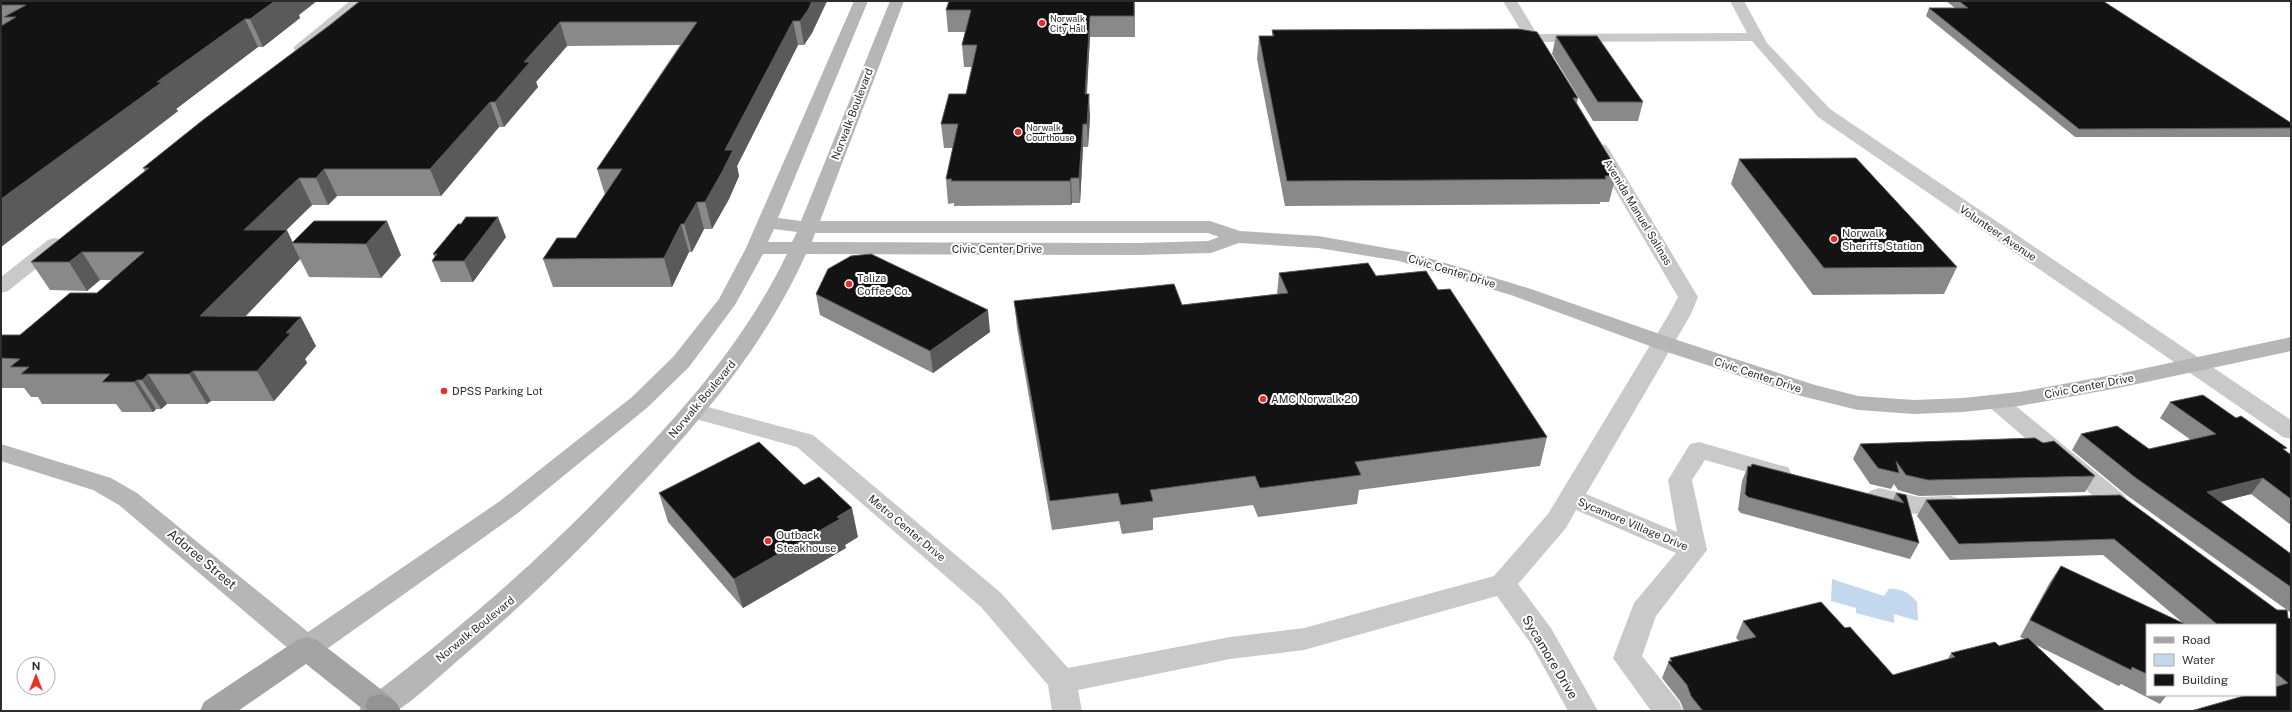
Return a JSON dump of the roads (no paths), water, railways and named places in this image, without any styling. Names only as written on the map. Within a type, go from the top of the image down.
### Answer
[{"type":"main road","points":[[215,711],[427,566],[509,507],[640,402],[680,362],[728,301],[756,248],[861,1]]},
{"type":"main road","name":"Norwalk Boulevard","points":[[380,709],[515,597],[642,470],[738,356],[768,309],[800,249],[897,1]]},
{"type":"main road","name":"Civic Center Drive","points":[[767,223],[809,227],[1210,227],[1237,237],[1318,242],[1402,256],[1521,292],[1663,343],[1802,390],[1858,403],[1914,407],[1997,402],[2118,381],[2191,364],[2291,344]]},
{"type":"main road","name":"Civic Center Drive","points":[[756,248],[1138,249],[1210,247],[1237,237]]},
{"type":"main road","name":"Adoree Street","points":[[1,452],[102,484],[128,499],[380,709]]},
{"type":"street","points":[[290,57],[359,1]]},
{"type":"street","points":[[1510,1],[1554,73]]},
{"type":"street","name":"Volunteer Avenue","points":[[1737,1],[1756,37],[1824,113],[2291,431]]},
{"type":"street","points":[[1533,38],[1756,37]]},
{"type":"street","name":"Avenida Manuel Salinas","points":[[1591,134],[1688,297],[1663,343]]},
{"type":"street","points":[[1,287],[70,232]]},
{"type":"street","points":[[1067,711],[1062,681],[1230,648],[1304,639],[1503,584],[1557,521],[1663,343]]},
{"type":"street","points":[[1997,402],[2124,508],[2083,502]]},
{"type":"street","name":"Metro Center Drive","points":[[693,411],[805,441],[992,600],[1062,681]]},
{"type":"street","name":"Sycamore Village Drive","points":[[1694,550],[1680,480],[1700,450],[1749,465],[1803,478]]},
{"type":"street","points":[[1857,491],[1919,506],[1974,505]]},
{"type":"street","name":"Sycamore Village Drive","points":[[1571,498],[1694,550]]},
{"type":"street","name":"Sycamore Village Drive","points":[[1668,711],[1627,658],[1644,611],[1694,550]]},
{"type":"street","name":"Sycamore Drive","points":[[1503,584],[1540,636],[1583,711]]},
{"type":"water","points":[[1832,579],[1884,596],[1889,589],[1897,589],[1904,592],[1917,602],[1918,621],[1894,614],[1894,623],[1856,613],[1856,608],[1831,601]]},
{"type":"place","name":"Norwalk City Hall","points":[[1042,23]]},
{"type":"place","name":"Norwalk Courthouse","points":[[1018,132]]},
{"type":"place","name":"Norwalk Sheriffs Station","points":[[1834,239]]},
{"type":"place","name":"Taliza Coffee Co.","points":[[849,284]]},
{"type":"place","name":"DPSS Parking Lot","points":[[444,391]]},
{"type":"place","name":"AMC Norwalk 20","points":[[1263,399]]},
{"type":"place","name":"Outback Steakhouse","points":[[768,541]]}]
